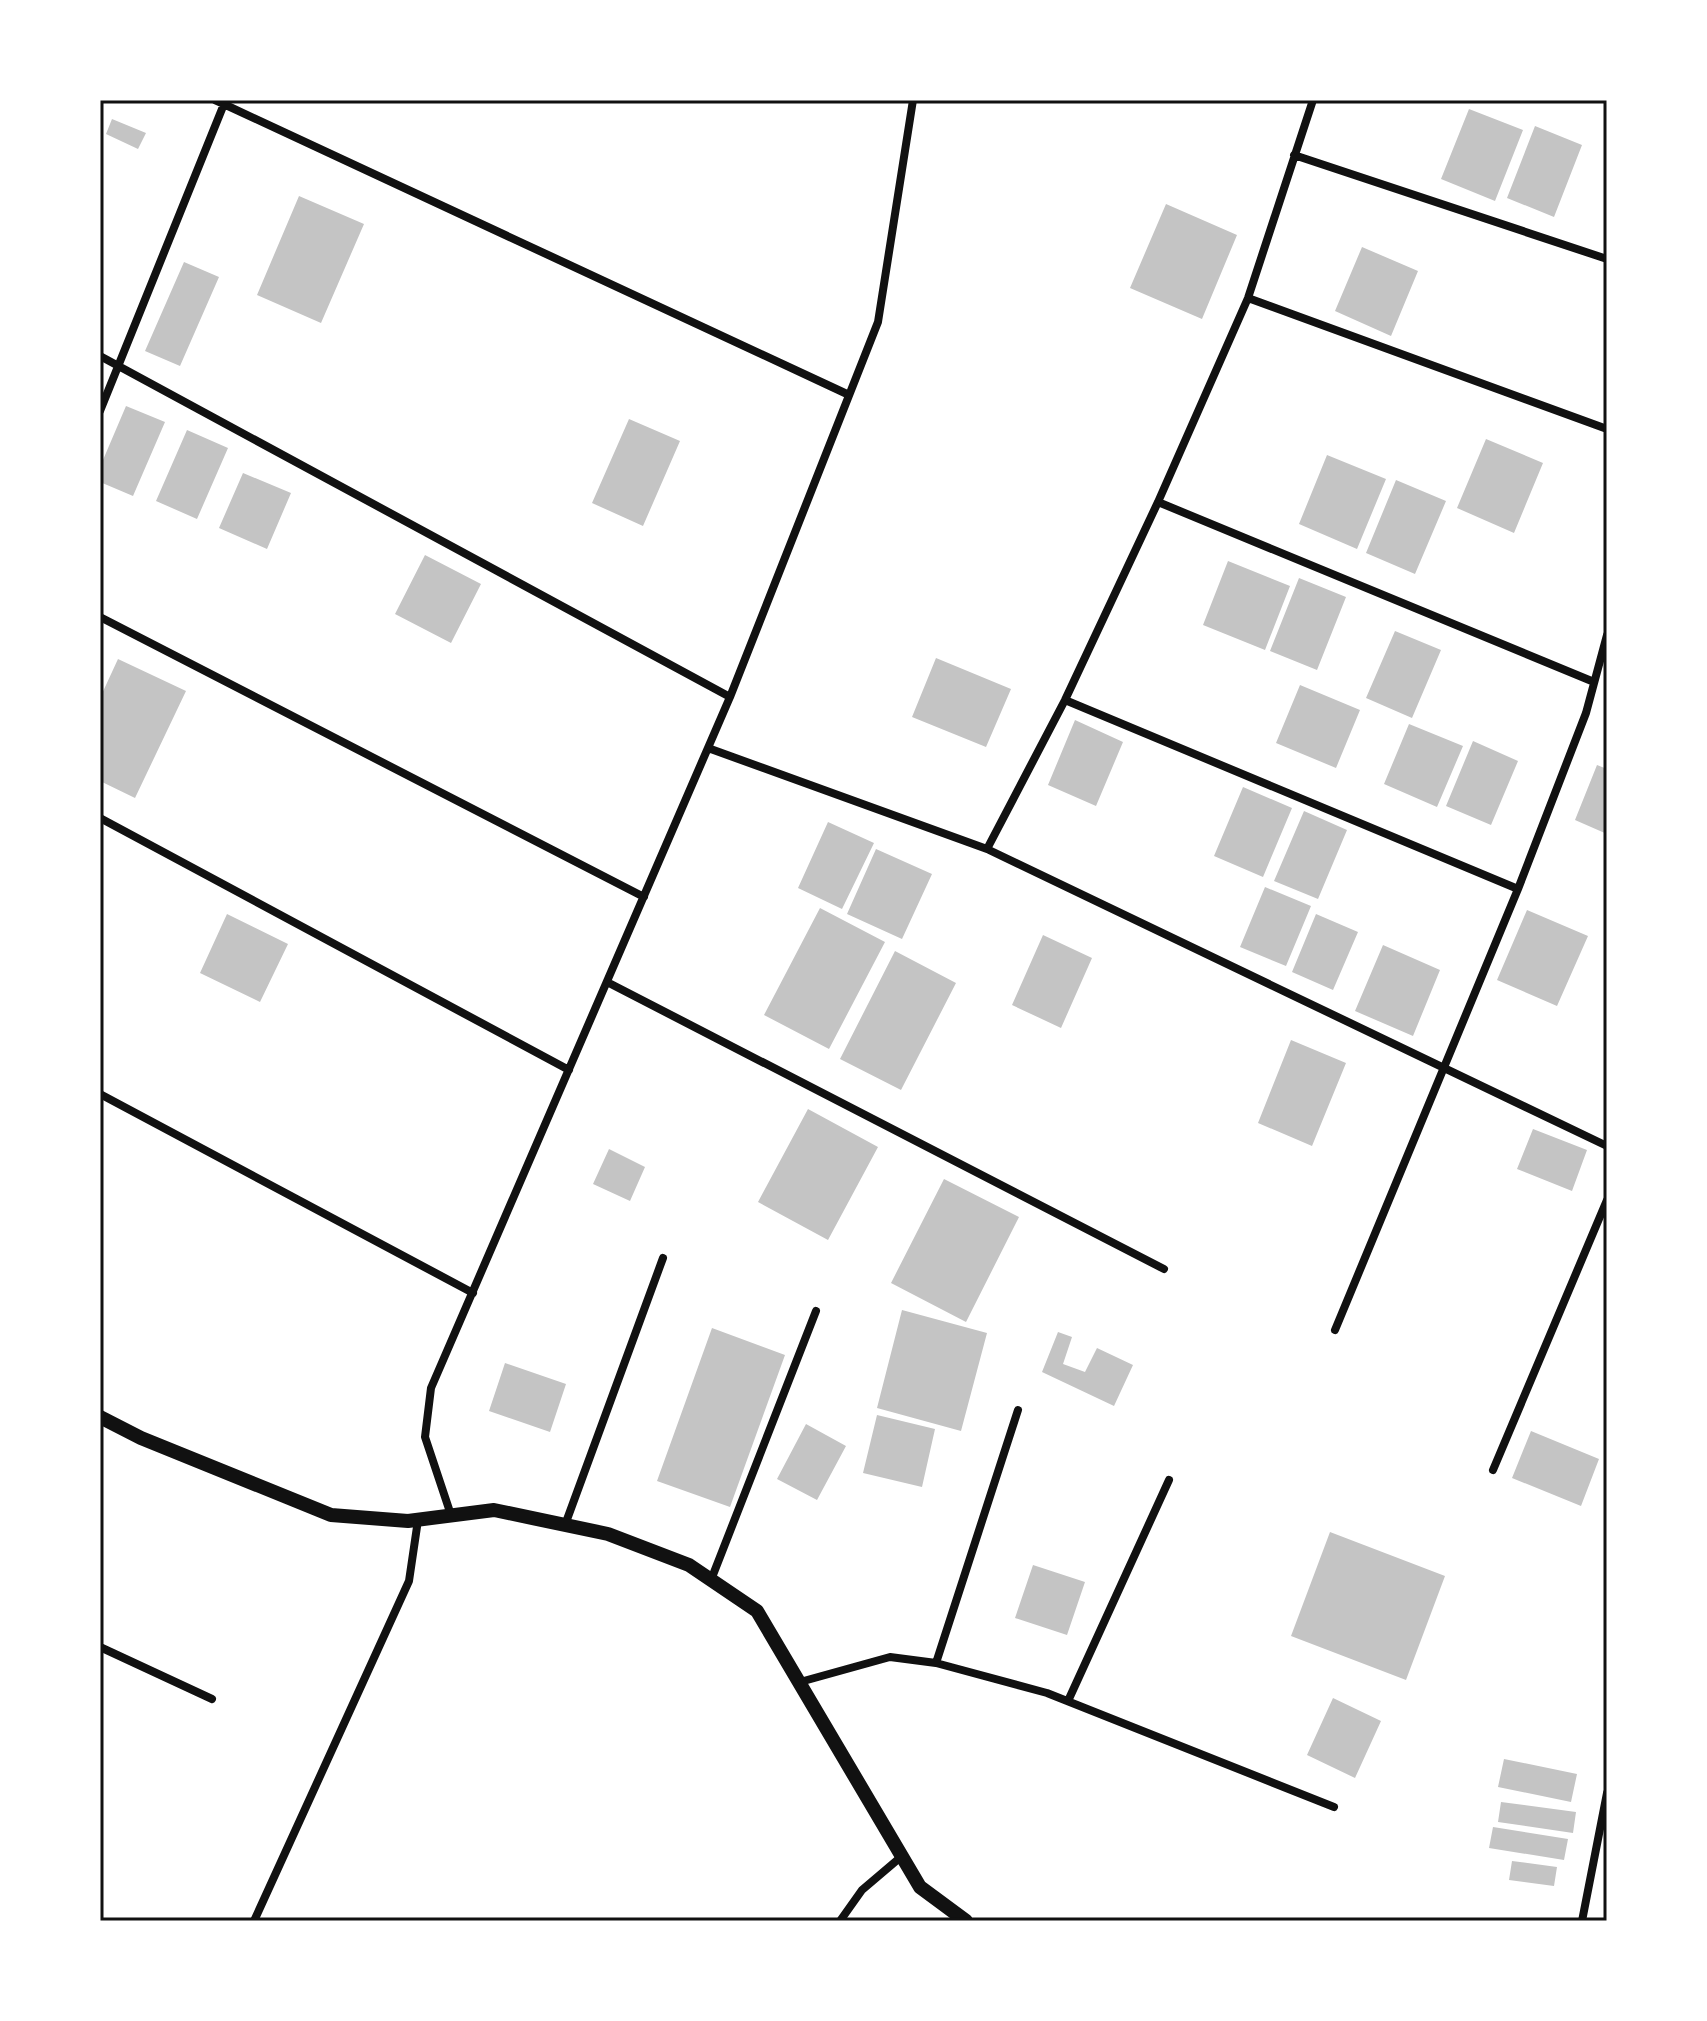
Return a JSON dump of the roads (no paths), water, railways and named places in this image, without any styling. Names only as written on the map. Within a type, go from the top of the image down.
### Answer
[{"type":"street","points":[[451,1515],[425,1437],[431,1388],[730,697],[847,394],[878,322],[913,100]]},
{"type":"street","points":[[987,849],[1065,700],[1158,502],[1248,298],[1313,100]]},
{"type":"street","points":[[100,411],[220,102],[847,394]]},
{"type":"street","points":[[1294,155],[1607,259]]},
{"type":"street","points":[[1248,298],[1607,429]]},
{"type":"street","points":[[100,356],[730,697]]},
{"type":"street","points":[[1158,502],[1594,682]]},
{"type":"street","points":[[100,617],[644,897]]},
{"type":"street","points":[[1335,1330],[1518,889],[1586,713],[1607,635]]},
{"type":"street","points":[[1065,700],[1518,889]]},
{"type":"street","points":[[708,748],[987,849],[1607,1146]]},
{"type":"street","points":[[100,818],[569,1070]]},
{"type":"street","points":[[607,982],[1164,1269]]},
{"type":"street","points":[[100,1094],[473,1293]]},
{"type":"street","points":[[1493,1470],[1607,1200]]},
{"type":"street","points":[[565,1525],[663,1258]]},
{"type":"street","points":[[711,1580],[816,1311]]},
{"type":"street","points":[[936,1663],[1018,1410]]},
{"type":"street","points":[[100,1417],[141,1438],[331,1515],[418,1520],[494,1510],[608,1534],[689,1565],[757,1611],[920,1887],[966,1921]]},
{"type":"street","points":[[1068,1701],[1169,1480]]},
{"type":"street","points":[[254,1921],[409,1581],[418,1520]]},
{"type":"street","points":[[100,1647],[212,1699]]},
{"type":"street","points":[[800,1682],[890,1657],[936,1663],[1068,1701],[1334,1807]]},
{"type":"street","points":[[1582,1921],[1607,1793]]},
{"type":"street","points":[[840,1921],[862,1890],[902,1856]]}]
